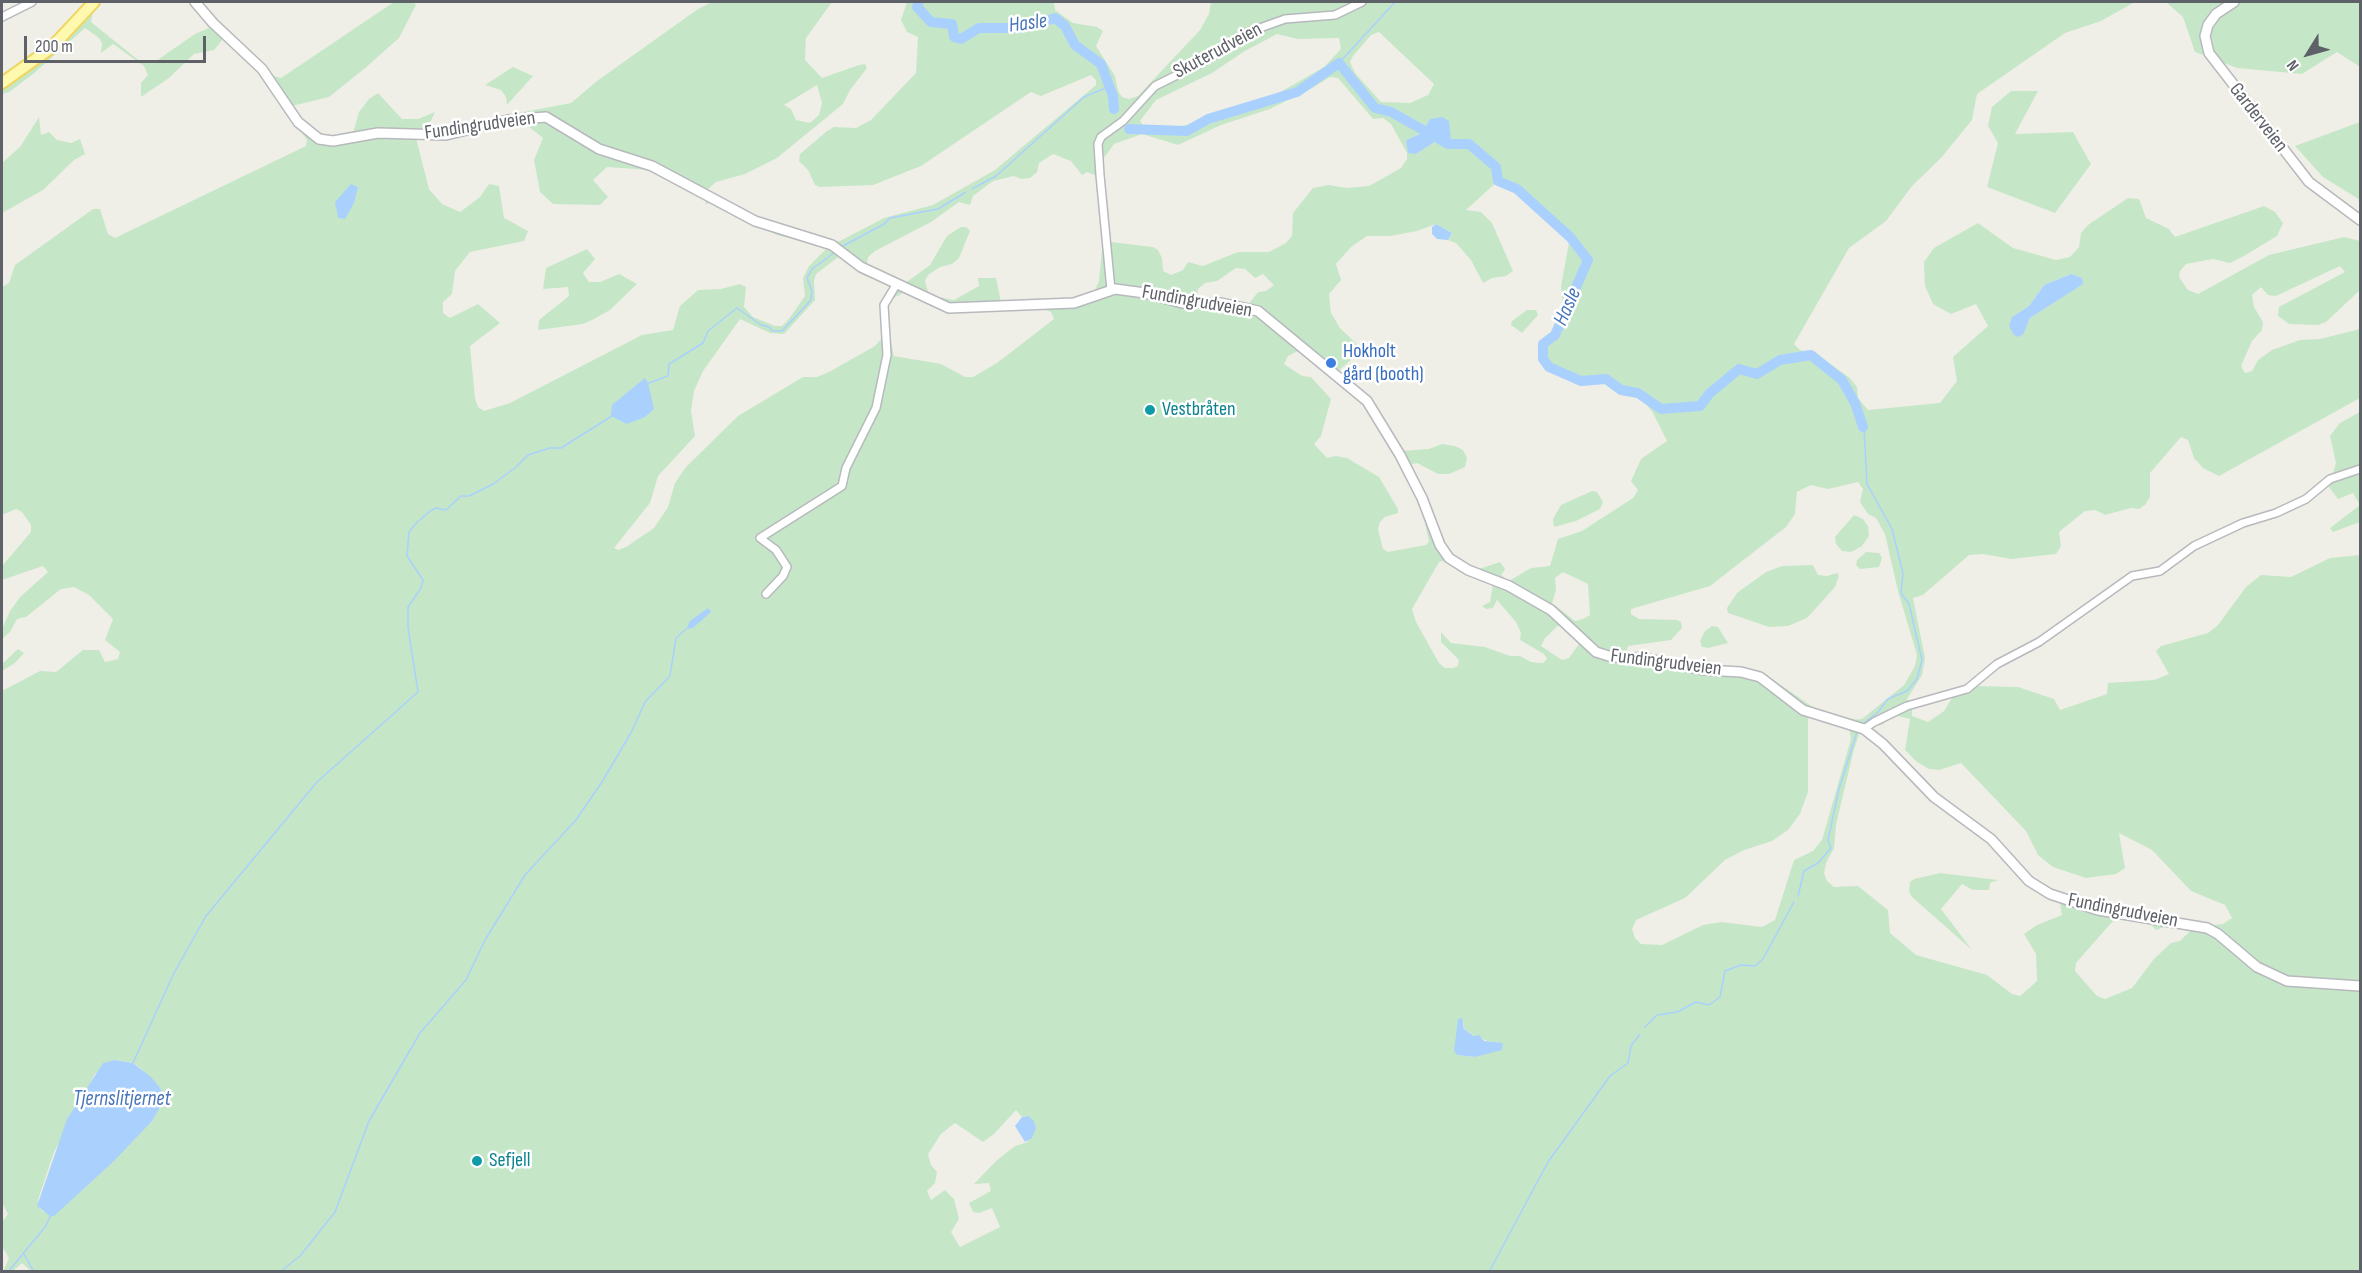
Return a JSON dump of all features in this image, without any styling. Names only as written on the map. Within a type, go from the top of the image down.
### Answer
[{"type":"main road","points":[[2,83],[51,48],[94,2]]},
{"type":"street","points":[[2,17],[32,2]]},
{"type":"street","name":"Fundingrudveien","points":[[195,2],[213,23],[262,69],[298,122],[319,139],[333,141],[378,133],[446,135],[508,120],[546,117],[599,149],[652,166],[755,221],[832,245],[861,267],[943,306],[959,310],[1004,304],[1074,303],[1111,290],[1145,293],[1182,303],[1235,305],[1266,316],[1367,401],[1388,433],[1422,498],[1444,553],[1468,570],[1509,586],[1551,610],[1596,652],[1612,657],[1642,658],[1705,670],[1750,673],[1770,683],[1803,710],[1864,729],[1891,752],[1934,797],[1990,839],[2029,881],[2050,894],[2098,910],[2207,928],[2218,934],[2257,967],[2287,981],[2361,986]]},
{"type":"street","name":"Skuterudveien","points":[[1111,290],[1098,144],[1103,135],[1122,122],[1155,86],[1199,64],[1246,33],[1285,19],[1330,16],[1362,2]]},
{"type":"street","name":"Garderveien","points":[[2234,2],[2216,14],[2208,25],[2205,36],[2209,53],[2309,182],[2361,220]]},
{"type":"street","points":[[766,594],[783,576],[787,567],[776,550],[760,538],[842,486],[846,468],[876,408],[887,355],[883,312],[886,300],[896,285]]},
{"type":"street","points":[[1864,729],[1907,706],[1967,689],[1997,664],[2035,644],[2132,576],[2160,571],[2194,546],[2243,523],[2276,513],[2306,499],[2330,479],[2361,469]]},
{"type":"green space","points":[[86,2],[102,2],[93,11],[91,22],[142,63],[156,61],[195,34],[209,28],[211,25],[190,2],[201,2],[274,76],[281,78],[394,2],[413,2],[416,5],[399,38],[364,69],[329,97],[292,106],[306,125],[326,137],[348,135],[354,130],[359,112],[369,99],[378,93],[402,119],[418,119],[435,112],[431,121],[416,138],[429,189],[442,204],[460,212],[480,197],[489,184],[499,186],[504,218],[528,231],[524,241],[470,252],[455,271],[452,294],[443,302],[443,313],[450,318],[478,304],[500,323],[470,346],[475,398],[478,407],[484,411],[510,403],[642,335],[673,330],[680,306],[698,290],[721,289],[740,284],[746,287],[744,307],[753,317],[775,326],[782,326],[805,296],[803,278],[809,266],[827,248],[777,235],[711,203],[705,204],[709,194],[752,216],[833,242],[840,241],[884,218],[933,205],[995,170],[1096,85],[1096,80],[1091,75],[1041,96],[1031,92],[921,166],[873,185],[820,187],[815,185],[808,170],[799,161],[800,154],[834,127],[856,128],[871,120],[916,73],[918,37],[907,32],[901,20],[907,2],[1054,2],[1055,10],[1073,23],[1097,27],[1103,31],[1096,46],[1115,76],[1118,91],[1122,97],[1129,99],[1138,96],[1200,30],[1209,14],[1211,2],[2135,2],[2101,21],[2065,33],[1977,94],[1972,120],[1941,158],[1912,186],[1886,221],[1849,248],[1794,344],[1800,350],[1815,353],[1850,378],[1857,387],[1858,398],[1868,410],[1940,403],[1957,381],[1953,357],[1988,326],[1976,304],[1951,314],[1933,304],[1925,286],[1924,262],[1934,248],[1978,223],[2013,248],[2056,260],[2070,257],[2079,247],[2081,233],[2088,225],[2128,198],[2139,199],[2146,218],[2169,229],[2175,237],[2264,206],[2275,212],[2283,223],[2277,236],[2244,256],[2230,263],[2213,259],[2186,264],[2180,271],[2179,277],[2188,290],[2198,294],[2269,255],[2344,237],[2360,241],[2360,290],[2326,322],[2318,325],[2289,324],[2278,316],[2279,307],[2345,272],[2340,266],[2276,296],[2268,295],[2261,287],[2252,295],[2254,307],[2263,322],[2262,330],[2252,341],[2241,366],[2245,373],[2252,371],[2258,360],[2272,350],[2300,340],[2320,339],[2360,329],[2360,398],[2219,476],[2203,468],[2194,458],[2188,440],[2181,437],[2150,473],[2150,497],[2145,505],[2139,509],[2131,508],[2105,515],[2095,510],[2085,511],[2059,532],[2061,546],[2056,554],[2011,559],[1983,554],[1969,555],[1923,595],[1913,598],[1925,658],[1922,675],[1907,699],[1912,704],[1912,716],[1928,722],[1944,711],[1952,698],[1978,686],[2018,687],[2054,699],[2060,710],[2107,694],[2108,683],[2154,680],[2169,674],[2156,651],[2161,646],[2208,633],[2218,625],[2246,587],[2261,575],[2291,577],[2330,558],[2360,555],[2360,1271],[32,1272],[22,1263],[13,1271],[3,1272],[9,1258],[2,1246],[2,1222],[8,1214],[2,1203],[2,691],[40,671],[56,672],[83,650],[99,650],[105,662],[118,659],[120,652],[105,640],[113,619],[89,595],[74,587],[61,589],[26,617],[17,619],[10,632],[2,639],[2,629],[10,611],[20,597],[48,572],[43,566],[2,580],[2,566],[31,532],[31,525],[22,512],[16,509],[2,515],[2,287],[9,283],[15,265],[93,209],[100,209],[108,234],[115,238],[306,146],[307,140],[257,68],[224,38],[214,50],[194,54],[169,78],[141,97],[141,83],[148,75],[144,66],[113,44],[101,53],[102,43],[99,38],[85,28],[33,74],[9,92],[2,94],[2,77],[54,39]],"holes":[[[1379,32],[1434,84],[1428,95],[1410,103],[1381,102],[1355,73],[1350,62],[1371,35]],[[1277,34],[1298,39],[1339,38],[1341,49],[1324,67],[1277,94],[1251,103],[1180,127],[1143,125],[1140,121],[1156,100],[1212,73],[1245,51]],[[1330,77],[1338,78],[1373,119],[1383,118],[1391,124],[1407,153],[1407,159],[1401,168],[1369,186],[1347,188],[1328,185],[1313,188],[1293,213],[1292,236],[1286,243],[1269,252],[1238,252],[1203,266],[1188,262],[1183,270],[1171,275],[1163,271],[1162,258],[1158,250],[1153,247],[1111,242],[1107,232],[1103,159],[1114,144],[1142,134],[1178,145],[1221,125],[1270,109]],[[1422,133],[1451,141],[1438,140],[1416,154],[1406,140]],[[1053,154],[1071,161],[1082,175],[1087,172],[1097,176],[1103,240],[1099,281],[1095,290],[1073,300],[1001,302],[996,278],[978,278],[979,286],[954,300],[934,296],[928,292],[925,281],[928,275],[940,267],[952,264],[959,258],[970,231],[966,227],[961,227],[947,236],[930,265],[904,284],[867,264],[868,257],[875,251],[931,222],[959,202],[970,205],[973,196],[993,181],[1014,176],[1021,179],[1030,178],[1037,172],[1039,163]],[[1498,181],[1517,189],[1570,237],[1561,286],[1563,305],[1555,335],[1543,344],[1543,359],[1549,367],[1581,381],[1606,380],[1621,390],[1638,394],[1653,413],[1667,441],[1641,459],[1631,481],[1638,490],[1633,498],[1582,531],[1558,539],[1550,566],[1531,568],[1509,581],[1501,575],[1505,569],[1500,562],[1479,569],[1468,566],[1449,551],[1411,468],[1412,464],[1417,463],[1438,474],[1449,474],[1465,467],[1467,458],[1463,450],[1442,444],[1429,449],[1402,451],[1370,399],[1338,371],[1363,350],[1340,328],[1331,313],[1329,294],[1341,280],[1336,264],[1351,247],[1367,236],[1390,236],[1417,231],[1436,224],[1452,233],[1448,240],[1456,243],[1471,260],[1483,283],[1492,278],[1506,276],[1513,271],[1492,223],[1481,212],[1466,210]],[[841,255],[863,275],[888,284],[890,290],[881,308],[883,335],[875,346],[829,372],[817,377],[803,377],[738,416],[686,467],[675,483],[668,507],[654,528],[626,547],[618,550],[614,548],[650,503],[658,476],[695,436],[691,411],[694,391],[703,371],[740,319],[770,333],[784,334],[815,300],[816,274]],[[1236,268],[1245,269],[1255,278],[1263,274],[1274,285],[1266,291],[1258,292],[1248,305],[1196,301],[1198,289],[1205,283],[1217,281]],[[2071,274],[2082,284],[2030,318],[2024,333],[2012,317],[2029,306],[2044,285]],[[905,292],[940,310],[960,313],[1039,308],[1051,312],[1054,319],[997,363],[973,377],[965,377],[941,364],[894,356],[886,307],[890,300]],[[1298,351],[1353,390],[1378,421],[1420,501],[1429,541],[1426,545],[1388,552],[1383,549],[1378,529],[1380,522],[1385,517],[1398,513],[1398,509],[1379,477],[1347,458],[1336,456],[1327,458],[1314,444],[1321,436],[1331,399],[1311,377],[1302,376],[1284,364],[1288,356]],[[1858,482],[1863,489],[1860,502],[1868,514],[1876,518],[1885,534],[1898,591],[1917,655],[1915,666],[1904,685],[1862,719],[1848,720],[1817,710],[1765,674],[1756,671],[1721,666],[1709,660],[1688,663],[1626,654],[1628,646],[1671,640],[1682,628],[1681,622],[1677,620],[1639,619],[1631,614],[1631,609],[1710,586],[1786,527],[1795,514],[1797,492],[1811,485],[1828,489]],[[1445,560],[1493,585],[1490,602],[1482,606],[1486,609],[1493,608],[1497,600],[1516,622],[1521,633],[1520,640],[1544,654],[1547,659],[1543,663],[1531,662],[1520,656],[1510,656],[1485,647],[1451,643],[1441,632],[1441,642],[1459,660],[1458,666],[1453,668],[1445,668],[1439,663],[1416,622],[1412,609],[1439,562]],[[1563,572],[1588,584],[1590,615],[1583,619],[1575,621],[1552,603],[1556,590],[1555,578]],[[1562,622],[1579,644],[1569,658],[1562,660],[1541,646],[1545,638]],[[1812,717],[1849,728],[1851,739],[1822,840],[1813,851],[1794,860],[1775,920],[1762,927],[1721,922],[1703,925],[1662,945],[1641,944],[1635,938],[1632,929],[1636,920],[1685,898],[1725,860],[1744,850],[1772,841],[1788,830],[1800,814],[1808,792],[1808,719]],[[1891,717],[1910,719],[1905,750],[1917,762],[1929,769],[1939,770],[1961,763],[2026,831],[2038,855],[2053,867],[2086,878],[2116,874],[2125,868],[2119,833],[2152,850],[2191,891],[2225,905],[2232,918],[2223,924],[2213,925],[2126,911],[2086,904],[2044,887],[1929,787],[1873,731],[1874,726],[1882,725]],[[1862,733],[1890,756],[1929,799],[1987,840],[2031,885],[2060,903],[2062,915],[2037,925],[2024,934],[2036,954],[2037,981],[2020,996],[2012,994],[1987,975],[1916,955],[1890,933],[1888,910],[1858,886],[1834,887],[1827,881],[1824,873],[1826,863],[1834,848],[1836,825],[1853,753],[1859,734]],[[2127,918],[2148,922],[2156,930],[2170,925],[2188,928],[2190,931],[2180,941],[2171,943],[2154,959],[2132,988],[2105,999],[2097,996],[2075,971],[2076,963],[2112,922]],[[1464,1022],[1464,1029],[1495,1044],[1475,1057],[1457,1055]],[[115,1060],[133,1063],[161,1089],[162,1103],[152,1121],[44,1212],[40,1209],[38,1200],[54,1152],[95,1074]],[[1016,1110],[1022,1117],[1028,1116],[1028,1142],[1015,1146],[996,1161],[974,1184],[989,1183],[991,1191],[969,1203],[973,1212],[979,1213],[992,1208],[1000,1227],[960,1247],[951,1232],[959,1219],[954,1199],[945,1190],[931,1200],[927,1191],[935,1183],[937,1172],[931,1165],[928,1154],[941,1134],[955,1123],[983,1142],[994,1134]]]},
{"type":"green space","points":[[712,2],[832,2],[806,38],[805,60],[822,78],[859,65],[865,64],[867,68],[850,90],[843,104],[777,158],[745,174],[716,182],[706,191],[651,170],[607,167],[593,180],[608,197],[600,205],[553,204],[540,192],[534,160],[543,138],[513,114],[571,103],[597,81],[698,9]],"holes":[[[817,85],[822,103],[819,115],[810,123],[796,120],[791,109],[784,105]]]},
{"type":"green space","points":[[2166,2],[2360,2],[2360,67],[2337,52],[2302,74],[2237,68],[2195,52],[2183,17]]},
{"type":"green space","points":[[513,67],[533,76],[507,105],[506,97],[501,90],[485,85]]},
{"type":"green space","points":[[2011,91],[2038,91],[2015,134],[2073,132],[2091,164],[2055,213],[1987,187],[1998,143],[1988,126],[1992,107]]},
{"type":"green space","points":[[39,117],[41,135],[49,132],[57,140],[71,143],[80,139],[85,154],[74,160],[43,190],[2,213],[2,163],[20,147]]},
{"type":"green space","points":[[2360,122],[2360,200],[2323,177],[2295,146]]},
{"type":"green space","points":[[587,249],[595,259],[583,273],[589,282],[600,282],[619,274],[637,284],[610,310],[592,320],[583,324],[538,330],[539,320],[569,296],[568,287],[543,289],[546,268]]},
{"type":"green space","points":[[1527,310],[1536,310],[1538,315],[1522,333],[1511,325],[1512,321]]},
{"type":"green space","points":[[2360,412],[2360,505],[2353,493],[2338,499],[2329,487],[2336,463],[2330,436],[2340,423]]},
{"type":"green space","points":[[1592,491],[1597,492],[1603,502],[1600,509],[1576,521],[1554,527],[1553,519],[1561,505]]},
{"type":"green space","points":[[2360,505],[2360,522],[2333,532],[2330,528]]},
{"type":"green space","points":[[1854,515],[1863,519],[1868,526],[1869,536],[1862,546],[1851,552],[1842,551],[1836,544],[1835,537]]},
{"type":"green space","points":[[1866,552],[1879,553],[1882,558],[1879,567],[1860,569],[1856,565],[1857,560]]},
{"type":"green space","points":[[1813,565],[1818,575],[1827,576],[1837,573],[1839,576],[1835,587],[1807,618],[1788,626],[1769,627],[1728,613],[1727,608],[1737,593],[1766,572],[1782,566]]},
{"type":"green space","points":[[1712,626],[1718,627],[1728,643],[1708,648],[1702,647],[1700,641],[1705,631]]},
{"type":"green space","points":[[18,649],[24,653],[15,663],[2,671],[2,664]]},
{"type":"green space","points":[[1940,873],[1998,880],[1990,883],[1989,890],[1973,890],[1962,884],[1941,909],[1972,950],[1912,897],[1909,891],[1910,882],[1914,879]]},
{"type":"water","points":[[1442,117],[1449,121],[1451,141],[1438,140],[1416,154],[1408,153],[1406,140],[1422,133],[1430,119]]},
{"type":"water","points":[[351,184],[358,187],[354,203],[345,219],[338,218],[335,202]]},
{"type":"water","points":[[1436,224],[1452,233],[1448,240],[1437,239],[1432,234],[1432,227]]},
{"type":"water","points":[[2071,274],[2082,278],[2083,284],[2030,318],[2024,333],[2019,337],[2014,335],[2009,326],[2012,317],[2029,306],[2044,285]]},
{"type":"water","points":[[645,378],[654,409],[645,417],[627,424],[611,416],[612,405]]},
{"type":"water","points":[[708,608],[711,612],[693,628],[686,629],[690,621]]},
{"type":"water","points":[[1462,1018],[1464,1029],[1474,1036],[1479,1035],[1484,1041],[1503,1043],[1502,1050],[1475,1057],[1457,1055],[1454,1051],[1458,1019]]},
{"type":"water","name":"Tjernslitjernet","points":[[115,1060],[133,1063],[151,1077],[161,1089],[162,1104],[152,1121],[114,1161],[54,1216],[50,1216],[37,1206],[67,1119],[103,1063]]},
{"type":"water","points":[[1028,1116],[1034,1121],[1036,1128],[1032,1138],[1025,1142],[1015,1126],[1022,1117]]},
{"type":"waterway","name":"Hasle","points":[[919,2],[917,7],[931,22],[952,24],[954,37],[961,39],[979,28],[1022,28],[1055,18],[1065,26],[1075,45],[1101,64],[1113,96],[1114,109]]},
{"type":"waterway","name":"Hasle","points":[[1339,63],[1395,2]]},
{"type":"waterway","name":"Hasle","points":[[1129,129],[1187,131],[1208,119],[1297,92],[1339,63],[1375,108],[1391,112],[1448,144],[1469,144],[1496,167],[1498,181],[1517,189],[1570,237],[1588,260],[1555,335],[1543,344],[1543,359],[1549,367],[1581,381],[1606,379],[1621,390],[1638,393],[1661,409],[1700,406],[1709,394],[1739,369],[1757,374],[1780,360],[1811,355],[1842,380],[1855,403],[1863,427]]},
{"type":"waterway","points":[[972,189],[996,176],[1084,97],[1110,86]]},
{"type":"waterway","points":[[843,246],[884,224],[890,218],[938,209],[966,192]]},
{"type":"waterway","points":[[649,383],[668,376],[669,364],[703,343],[708,331],[737,308],[761,325],[773,331],[782,331],[811,300],[812,291],[807,278],[812,269],[834,253]]},
{"type":"waterway","points":[[420,520],[436,508],[446,510],[461,496],[469,496],[493,484],[528,455],[550,448],[561,448],[612,416]]},
{"type":"waterway","points":[[1864,429],[1867,484],[1892,529],[1903,573],[1901,593],[1909,604],[1922,660],[1917,679],[1907,691],[1888,699],[1878,712],[1864,723]]},
{"type":"waterway","points":[[133,1063],[173,975],[206,916],[317,782],[418,692],[408,628],[408,607],[421,588],[423,580],[407,556],[409,532],[418,521]]},
{"type":"waterway","points":[[280,1272],[300,1256],[335,1212],[369,1121],[420,1033],[466,980],[485,940],[525,875],[576,820],[602,782],[632,731],[645,702],[670,676],[676,638],[686,629]]},
{"type":"waterway","points":[[1798,896],[1804,871],[1818,863],[1831,848],[1828,840],[1839,789],[1857,732]]},
{"type":"waterway","points":[[1645,1027],[1657,1015],[1677,1012],[1696,1002],[1709,1005],[1720,997],[1725,971],[1741,965],[1755,966],[1763,959],[1794,902]]},
{"type":"waterway","points":[[1489,1272],[1548,1162],[1610,1076],[1628,1063],[1631,1046],[1640,1034]]},
{"type":"waterway","points":[[8,1272],[45,1227],[51,1215]]},
{"type":"waterway","points":[[24,1254],[34,1272]]},
{"type":"place","name":"Hokholt gård (booth)","points":[[1331,363]]},
{"type":"place","name":"Vestbråten","points":[[1150,410]]},
{"type":"place","name":"Sefjell","points":[[477,1161]]}]
